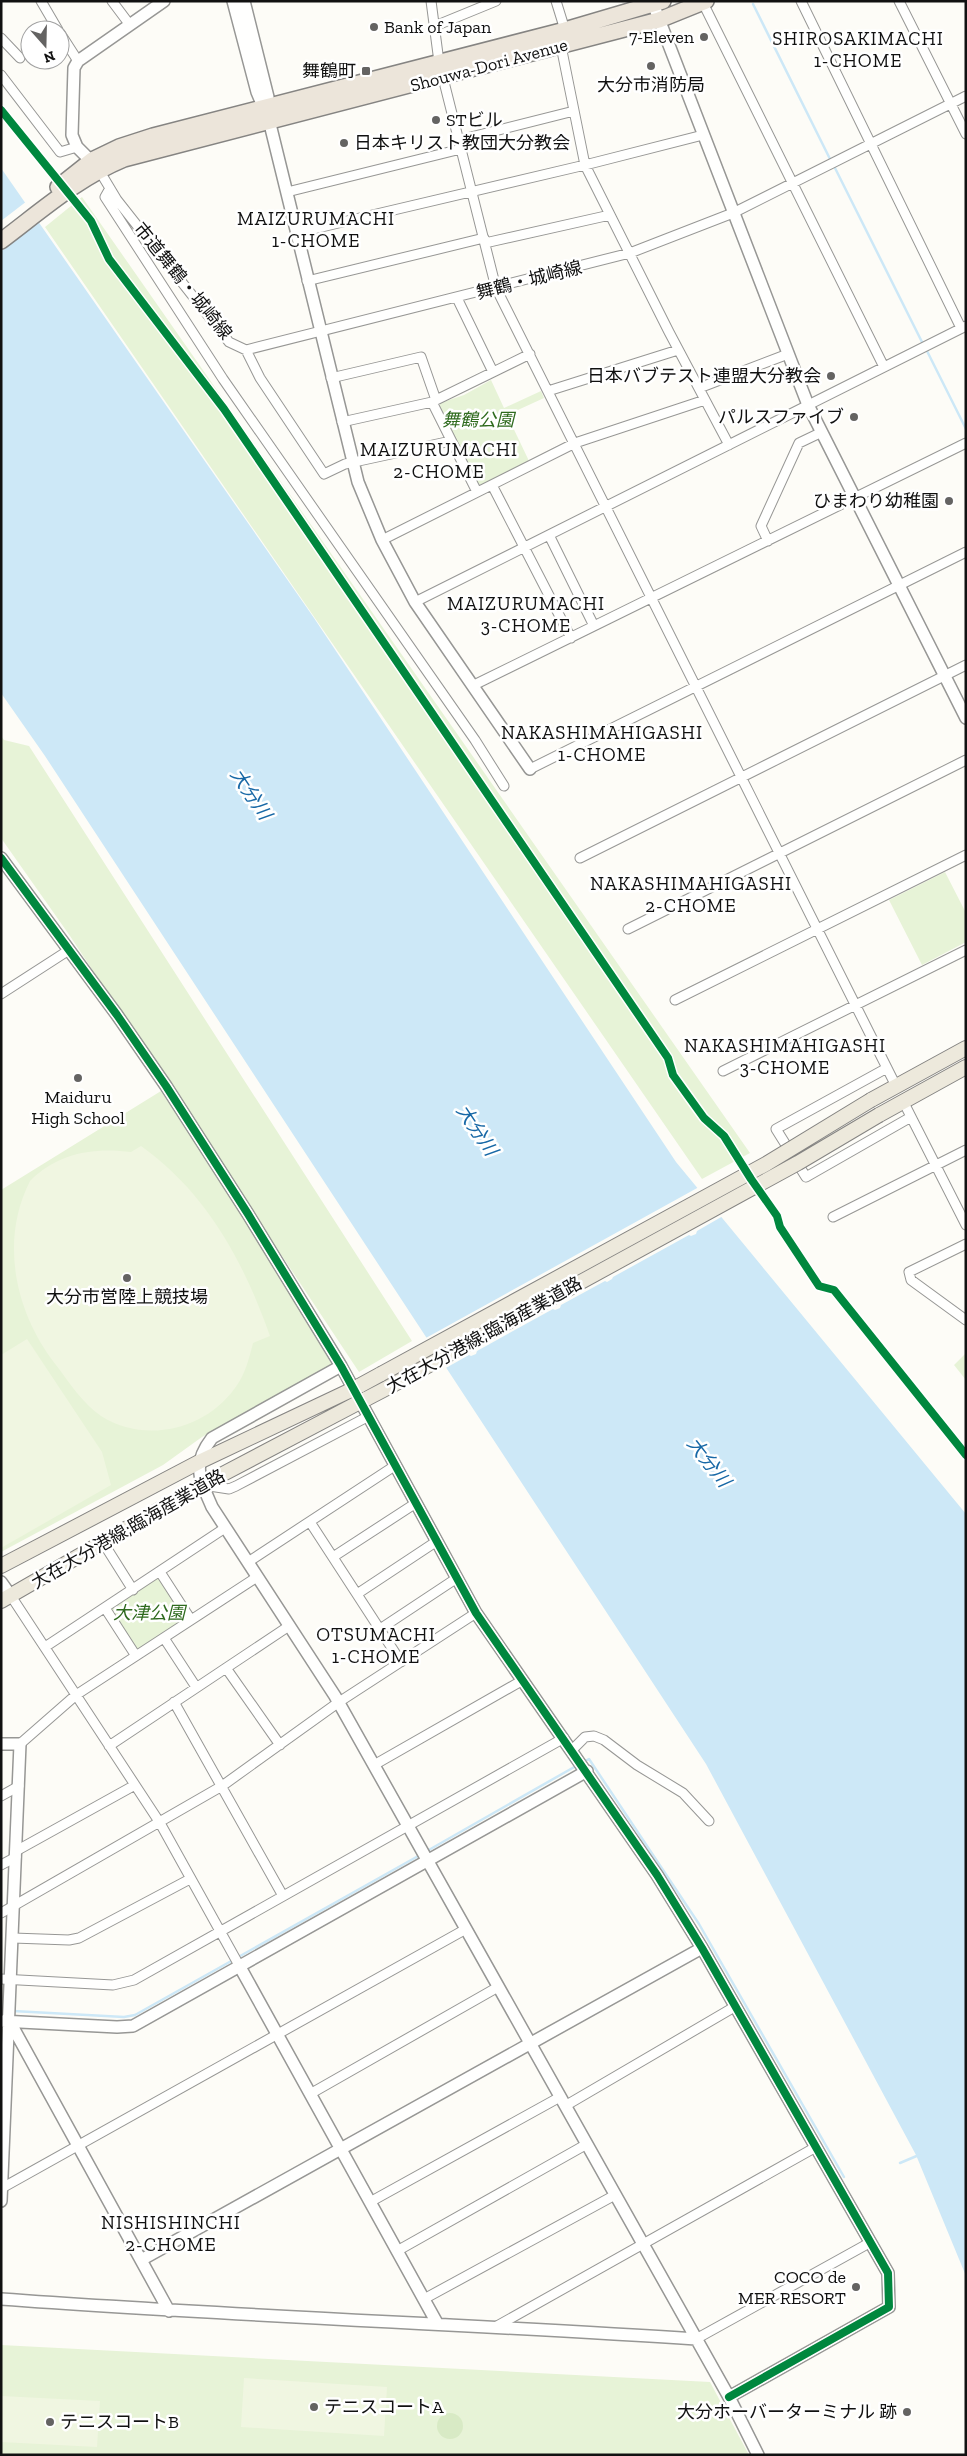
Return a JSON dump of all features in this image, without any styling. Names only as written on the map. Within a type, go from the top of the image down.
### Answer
[{"type":"highway","name":"Shouwa-Dori Avenue","points":[[267,113],[444,78],[659,20],[704,2]]},
{"type":"highway","name":"Shouwa-Dori Avenue","points":[[267,113],[439,62],[565,30],[656,3]]},
{"type":"highway","points":[[1,241],[73,181],[80,167],[95,165],[119,148],[153,136],[267,113]]},
{"type":"highway","points":[[1,230],[73,181]]},
{"type":"main road","name":"大在大分港線;臨海産業道路","points":[[1,1566],[198,1462],[354,1389],[780,1156],[871,1100],[966,1048]]},
{"type":"main road","name":"大在大分港線;臨海産業道路","points":[[6,1599],[104,1544],[202,1485],[389,1387],[798,1163],[903,1101],[966,1067]]},
{"type":"street","points":[[41,1],[52,20]]},
{"type":"street","points":[[112,1],[130,25]]},
{"type":"street","points":[[95,165],[77,146],[72,135],[74,68],[78,61],[164,1]]},
{"type":"street","points":[[233,1],[257,92],[267,113],[352,462],[382,540],[415,602],[474,685],[530,769],[966,552]]},
{"type":"street","points":[[244,1],[268,97],[267,113]]},
{"type":"street","points":[[431,1],[439,62],[496,288],[896,1086]]},
{"type":"street","points":[[435,26],[496,1]]},
{"type":"street","points":[[556,1],[565,30]]},
{"type":"street","points":[[415,602],[964,327],[870,144],[801,1]]},
{"type":"street","points":[[899,1],[966,134]]},
{"type":"street","points":[[704,2],[884,367]]},
{"type":"street","points":[[656,3],[659,20],[808,405],[966,718]]},
{"type":"street","points":[[1,38],[20,58]]},
{"type":"street","points":[[561,46],[586,165],[678,350],[729,445]]},
{"type":"street","points":[[70,48],[78,61]]},
{"type":"street","points":[[1,75],[60,152],[77,146]]},
{"type":"street","points":[[733,213],[966,96]]},
{"type":"street","points":[[287,192],[574,111]]},
{"type":"street","points":[[296,233],[586,165],[703,135]]},
{"type":"street","name":"市道舞鶴・城崎線","points":[[95,165],[109,190],[229,342],[246,350],[320,333]]},
{"type":"street","points":[[109,190],[104,197],[223,379],[475,740],[504,786]]},
{"type":"street","name":"舞鶴・城崎線","points":[[320,333],[630,254],[733,213]]},
{"type":"street","points":[[307,282],[484,241],[610,215]]},
{"type":"street","points":[[456,298],[493,372]]},
{"type":"street","points":[[246,350],[260,378],[324,474],[352,462],[451,440]]},
{"type":"street","points":[[548,391],[678,350]]},
{"type":"street","points":[[342,422],[434,401],[530,354]]},
{"type":"street","points":[[699,388],[788,354]]},
{"type":"street","points":[[331,378],[421,357],[434,401],[477,492]]},
{"type":"street","points":[[382,540],[575,444],[705,400]]},
{"type":"street","points":[[768,541],[761,526],[799,443],[822,432]]},
{"type":"street","points":[[474,685],[966,444]]},
{"type":"street","points":[[492,485],[571,638]]},
{"type":"street","points":[[549,535],[594,626]]},
{"type":"street","points":[[580,858],[966,665]]},
{"type":"street","points":[[628,929],[966,760]]},
{"type":"street","points":[[675,1000],[966,855]]},
{"type":"street","points":[[1,858],[166,1086],[248,1214],[341,1366],[476,1613],[657,1874],[736,2006],[888,2273],[889,2307],[728,2398]]},
{"type":"street","points":[[1,994],[69,950]]},
{"type":"street","points":[[723,1071],[966,950]]},
{"type":"street","points":[[887,1068],[776,1129],[806,1177],[912,1117]]},
{"type":"street","points":[[903,1101],[966,1224]]},
{"type":"street","points":[[833,1217],[966,1150]]},
{"type":"street","points":[[966,1244],[909,1272],[911,1280],[966,1320]]},
{"type":"street","points":[[341,1366],[212,1438],[198,1462],[198,1473],[202,1485],[212,1507],[339,1702],[696,2339],[758,2455]]},
{"type":"street","points":[[202,1485],[228,1489],[236,1486],[368,1416]]},
{"type":"street","points":[[248,1562],[396,1465]]},
{"type":"street","points":[[333,1557],[416,1502]]},
{"type":"street","points":[[310,1522],[401,1662]]},
{"type":"street","points":[[45,1648],[226,1528]]},
{"type":"street","points":[[357,1594],[437,1541]]},
{"type":"street","points":[[104,1544],[133,1590]]},
{"type":"street","points":[[160,1572],[191,1620]]},
{"type":"street","points":[[1,1744],[20,1744],[76,1695],[257,1577]]},
{"type":"street","points":[[380,1629],[457,1578]]},
{"type":"street","points":[[1,1582],[6,1599],[45,1648],[160,1823],[437,2323]]},
{"type":"street","points":[[105,1608],[136,1656]]},
{"type":"street","points":[[1,1912],[222,1786],[339,1702],[476,1613]]},
{"type":"street","points":[[109,1746],[289,1626]]},
{"type":"street","points":[[164,1638],[196,1687]]},
{"type":"street","points":[[226,1668],[280,1745]]},
{"type":"street","points":[[374,1765],[523,1680]]},
{"type":"street","points":[[174,1702],[282,1896]]},
{"type":"street","points":[[8,2016],[117,2027],[133,2026],[237,1962],[425,1855],[581,1762],[585,1738],[594,1736],[604,1740],[683,1794],[708,1821]]},
{"type":"street","points":[[6,1979],[124,1984],[564,1738]]},
{"type":"street","points":[[1,2201],[8,2016],[6,1979],[13,1938],[20,1744]]},
{"type":"street","points":[[1,1866],[16,1854],[135,1785]]},
{"type":"street","points":[[1,1796],[19,1786]]},
{"type":"street","points":[[13,1938],[69,1940],[79,1938],[190,1879]]},
{"type":"street","points":[[2,2188],[466,1929]]},
{"type":"street","points":[[141,2260],[702,1948]]},
{"type":"street","points":[[310,2094],[498,1987]]},
{"type":"street","points":[[370,2202],[562,2101],[736,2006]]},
{"type":"street","points":[[8,2016],[169,2311]]},
{"type":"street","points":[[397,2251],[587,2144]]},
{"type":"street","points":[[497,2326],[816,2147]]},
{"type":"street","points":[[424,2299],[615,2195]]},
{"type":"street","points":[[1,2299],[169,2311],[497,2326],[696,2339],[871,2242]]},
{"type":"green space","points":[[82,197],[750,1153],[702,1179],[45,227]]},
{"type":"green space","name":"舞鶴公園","points":[[491,380],[504,408],[541,391],[544,398],[507,415],[529,461],[481,485],[477,483],[440,408],[440,403],[464,395]]},
{"type":"green space","points":[[1,736],[4,740],[29,746],[412,1341],[359,1372],[70,936],[1,838]]},
{"type":"green space","points":[[945,872],[966,913],[966,942],[922,965],[889,900]]},
{"type":"green space","points":[[161,1091],[256,1236],[332,1365],[202,1437],[163,1465],[1,1552],[1,1190]]},
{"type":"green space","name":"大分市営陸上競技場","points":[[141,1146],[164,1164],[185,1185],[220,1230],[248,1282],[270,1336],[253,1343],[248,1361],[235,1388],[208,1414],[191,1423],[155,1431],[118,1425],[94,1411],[77,1392],[56,1365],[30,1322],[21,1299],[14,1251],[16,1227],[21,1204],[30,1181],[52,1164],[64,1158],[103,1150],[131,1152]]},
{"type":"green space","points":[[27,1339],[102,1452],[111,1485],[1,1548],[1,1355]]},
{"type":"green space","points":[[966,1353],[966,1380],[954,1365]]},
{"type":"green space","name":"大津公園","points":[[155,1578],[159,1578],[185,1617],[184,1621],[140,1650],[136,1649],[111,1611],[112,1607]]},
{"type":"green space","points":[[1,2345],[710,2382],[749,2455],[1,2455]]},
{"type":"green space","name":"テニスコートA","points":[[244,2378],[387,2387],[384,2436],[241,2427]]},
{"type":"green space","name":"テニスコートB","points":[[1,2396],[100,2401],[97,2447],[1,2442]]},
{"type":"green space","points":[[450,2413],[459,2417],[463,2426],[459,2435],[450,2439],[441,2435],[437,2426],[441,2417]]},
{"type":"water","name":"大分川","points":[[1,168],[314,618],[676,1162],[966,1514],[966,2276],[916,2155],[706,1764],[45,756],[1,693]]},
{"type":"pier","points":[[27,201],[41,221],[1,251],[1,221]]},
{"type":"pier","points":[[699,1187],[723,1216],[697,1231],[696,1234],[689,1235],[607,1282],[605,1281],[561,1305],[560,1308],[553,1309],[477,1351],[476,1354],[469,1355],[444,1369],[424,1339]]},
{"type":"waterway","points":[[753,4],[831,161]]},
{"type":"waterway","points":[[834,166],[923,344]]},
{"type":"waterway","points":[[926,349],[966,429]]},
{"type":"waterway","points":[[583,1762],[589,1759],[699,1924],[844,2177]]},
{"type":"waterway","points":[[427,1851],[576,1766]]},
{"type":"waterway","points":[[13,2011],[124,2017],[135,2015],[420,1855]]},
{"type":"waterway","points":[[900,2163],[919,2155]]},
{"type":"cycle path","points":[[1,110],[91,221],[109,259],[224,409],[668,1058],[673,1075],[704,1118],[724,1136],[777,1216],[780,1227],[819,1286],[834,1290],[966,1455]]},
{"type":"cycle path","points":[[1,858],[117,1015],[166,1086],[248,1214],[341,1366],[476,1613],[657,1875],[702,1948],[888,2273],[889,2307],[729,2397]]},
{"type":"place","name":"Bank of Japan","points":[[374,27]]},
{"type":"place","name":"7-Eleven","points":[[704,37]]},
{"type":"place","name":"大分市消防局","points":[[651,66]]},
{"type":"place","name":"舞鶴町","points":[[366,71]]},
{"type":"place","name":"STビル","points":[[436,120]]},
{"type":"place","name":"日本キリスト教団大分教会","points":[[344,143]]},
{"type":"place","name":"日本バブテスト連盟大分教会","points":[[831,376]]},
{"type":"place","name":"パルスファイブ","points":[[854,417]]},
{"type":"place","name":"ひまわり幼稚園","points":[[949,501]]},
{"type":"place","name":"Maiduru High School","points":[[78,1078]]},
{"type":"place","name":"大分市営陸上競技場","points":[[127,1278]]},
{"type":"place","name":"COCO de MER RESORT","points":[[856,2287]]},
{"type":"place","name":"テニスコートA","points":[[314,2407]]},
{"type":"place","name":"大分ホーバーターミナル 跡","points":[[907,2412]]},
{"type":"place","name":"テニスコートB","points":[[50,2422]]},
{"type":"district","name":"SHIROSAKIMACHI 1-CHOME","points":[[858,49]]},
{"type":"district","name":"MAIZURUMACHI 1-CHOME","points":[[316,229]]},
{"type":"district","name":"MAIZURUMACHI 2-CHOME","points":[[439,460]]},
{"type":"district","name":"MAIZURUMACHI 3-CHOME","points":[[526,614]]},
{"type":"district","name":"NAKASHIMAHIGASHI 1-CHOME","points":[[602,743]]},
{"type":"district","name":"NAKASHIMAHIGASHI 2-CHOME","points":[[691,894]]},
{"type":"district","name":"NAKASHIMAHIGASHI 3-CHOME","points":[[785,1056]]},
{"type":"district","name":"OTSUMACHI 1-CHOME","points":[[376,1645]]},
{"type":"district","name":"NISHISHINCHI 2-CHOME","points":[[171,2233]]}]
